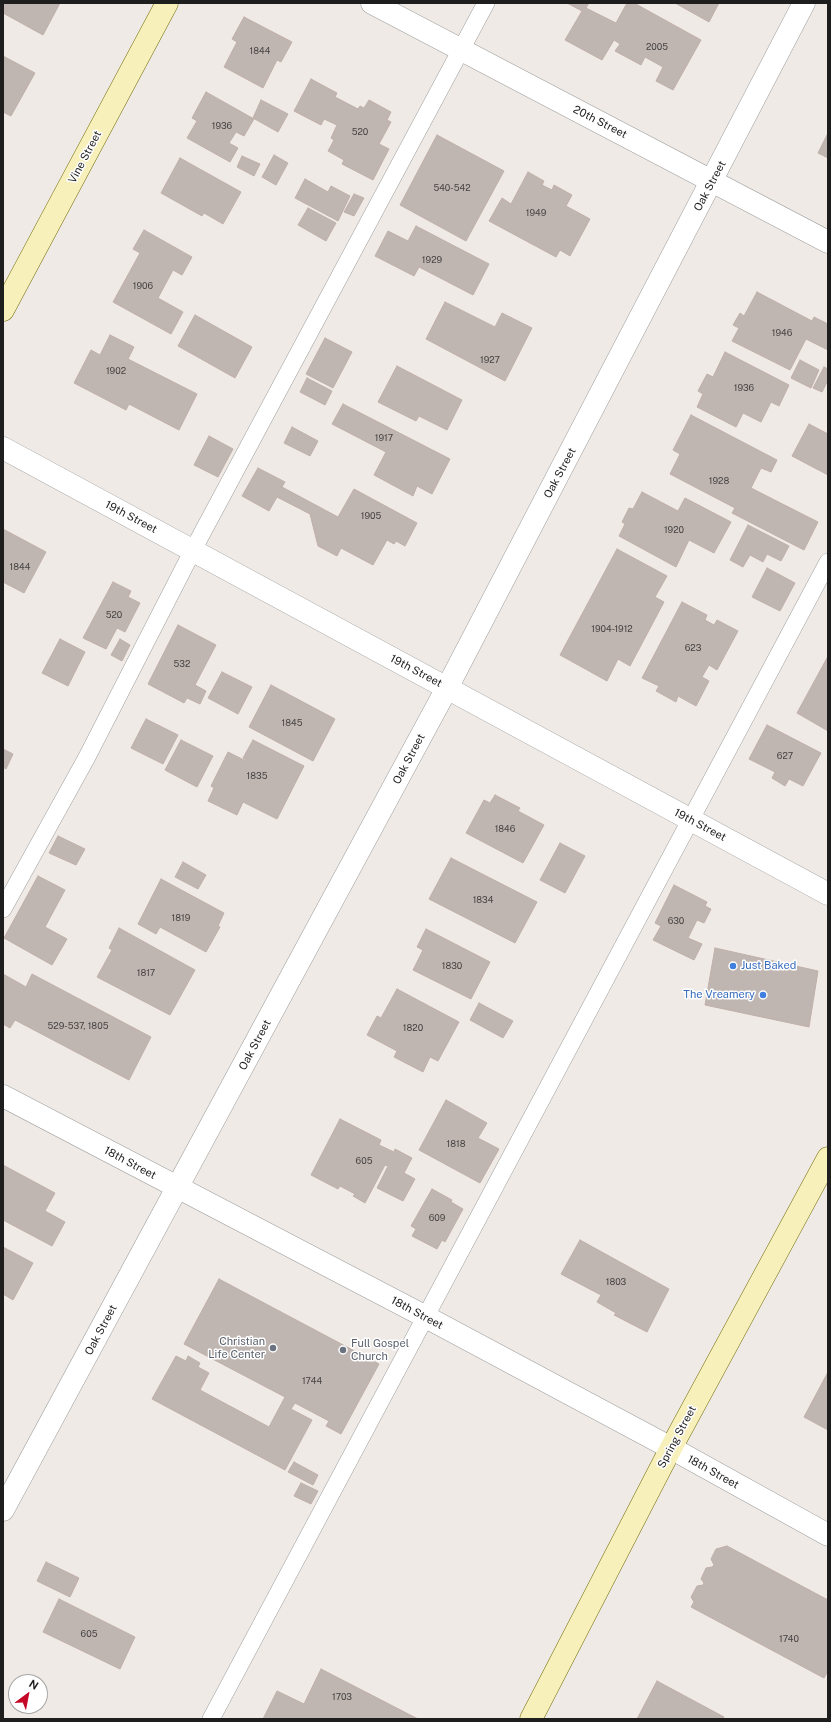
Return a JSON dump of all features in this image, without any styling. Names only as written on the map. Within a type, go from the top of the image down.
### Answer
[{"type":"main road","name":"Vine Street","points":[[3,310],[167,3]]},
{"type":"main road","name":"Spring Street","points":[[531,1719],[671,1448],[828,1158]]},
{"type":"street","name":"20th Street","points":[[372,3],[828,242]]},
{"type":"street","name":"Oak Street","points":[[3,1510],[447,688],[804,3]]},
{"type":"street","name":"19th Street","points":[[3,448],[828,894]]},
{"type":"street","name":"18th Street","points":[[3,1096],[426,1317],[671,1448],[828,1535]]},
{"type":"lane","points":[[3,909],[87,757],[193,550],[486,3]]},
{"type":"lane","points":[[211,1719],[828,562]]},
{"type":"building","points":[[3,3],[60,3],[43,35],[3,13]]},
{"type":"building","points":[[567,3],[589,3],[586,8],[616,23],[627,3],[634,3],[701,40],[673,90],[656,81],[663,67],[645,57],[641,65],[615,51],[620,44],[614,40],[602,60],[565,40],[582,11]]},
{"type":"building","points":[[675,3],[719,3],[709,22]]},
{"type":"building","points":[[244,17],[292,42],[281,62],[277,60],[263,88],[224,67],[237,42],[232,39]]},
{"type":"building","points":[[3,56],[35,73],[11,116],[3,112]]},
{"type":"building","points":[[311,79],[337,93],[335,97],[358,109],[360,106],[364,108],[369,100],[391,112],[387,120],[391,122],[379,144],[389,149],[373,180],[342,164],[344,160],[328,151],[334,140],[331,138],[337,125],[324,119],[321,125],[294,111]]},
{"type":"building","points":[[206,92],[254,119],[244,136],[236,132],[229,143],[238,148],[230,162],[187,138],[197,121],[192,118]]},
{"type":"building","points":[[261,100],[288,114],[278,132],[253,118]]},
{"type":"building","points":[[828,133],[828,158],[818,153]]},
{"type":"building","points":[[437,135],[504,171],[466,241],[400,205]]},
{"type":"building","points":[[274,155],[288,163],[276,185],[262,177]]},
{"type":"building","points":[[242,156],[260,164],[254,176],[237,167]]},
{"type":"building","points":[[180,158],[241,192],[223,224],[204,213],[202,216],[161,193]]},
{"type":"building","points":[[528,172],[544,181],[542,185],[552,190],[554,185],[572,195],[566,206],[590,219],[570,256],[560,250],[556,257],[489,221],[502,198],[511,204]]},
{"type":"building","points":[[305,179],[328,192],[331,186],[350,196],[338,221],[295,198]]},
{"type":"building","points":[[354,194],[364,198],[354,216],[344,212]]},
{"type":"building","points":[[308,208],[336,223],[326,241],[298,225]]},
{"type":"building","points":[[416,226],[489,264],[473,295],[419,267],[414,276],[375,256],[388,231],[408,241]]},
{"type":"building","points":[[144,230],[192,257],[182,275],[173,270],[158,298],[183,312],[171,334],[113,302],[140,253],[133,249]]},
{"type":"building","points":[[757,292],[812,321],[814,317],[828,324],[828,350],[806,339],[790,370],[732,341],[739,328],[733,325],[740,313],[744,316]]},
{"type":"building","points":[[445,302],[495,327],[502,313],[532,328],[505,381],[426,339]]},
{"type":"building","points":[[195,315],[252,347],[235,378],[178,346]]},
{"type":"building","points":[[110,335],[134,347],[128,359],[197,394],[179,430],[129,404],[126,410],[74,383],[91,350],[100,355]]},
{"type":"building","points":[[325,338],[352,352],[333,388],[306,374]]},
{"type":"building","points":[[725,352],[789,385],[779,406],[771,402],[761,422],[743,413],[736,427],[697,407],[703,394],[698,391],[707,374],[713,377]]},
{"type":"building","points":[[800,360],[819,370],[811,388],[791,378]]},
{"type":"building","points":[[397,366],[462,400],[447,430],[419,416],[416,421],[378,402]]},
{"type":"building","points":[[824,367],[828,369],[828,380],[822,392],[813,388]]},
{"type":"building","points":[[307,378],[332,391],[325,405],[300,392]]},
{"type":"building","points":[[343,404],[450,459],[432,494],[417,486],[413,496],[374,475],[386,452],[332,424]]},
{"type":"building","points":[[691,415],[777,460],[771,472],[761,468],[751,488],[818,522],[804,550],[732,513],[735,508],[670,474],[680,454],[673,450]]},
{"type":"building","points":[[809,424],[828,434],[828,475],[792,456]]},
{"type":"building","points":[[292,427],[318,441],[310,456],[284,443]]},
{"type":"building","points":[[209,436],[233,449],[218,477],[194,465]]},
{"type":"building","points":[[258,468],[285,482],[282,487],[338,517],[354,489],[417,523],[405,546],[396,541],[394,544],[387,540],[373,565],[341,548],[337,556],[318,546],[310,514],[277,497],[269,511],[242,496]]},
{"type":"building","points":[[642,492],[678,511],[685,498],[731,522],[714,553],[689,540],[676,567],[619,536],[625,524],[622,522],[629,508],[633,509]]},
{"type":"building","points":[[748,525],[789,546],[781,561],[767,554],[763,562],[750,555],[743,567],[730,560]]},
{"type":"building","points":[[3,529],[46,552],[24,593],[3,582]]},
{"type":"building","points":[[617,549],[667,576],[655,597],[664,602],[630,666],[618,659],[607,681],[560,655]]},
{"type":"building","points":[[767,568],[795,583],[780,611],[752,597]]},
{"type":"building","points":[[113,582],[131,591],[128,597],[140,603],[125,632],[117,628],[106,649],[83,638]]},
{"type":"building","points":[[682,602],[707,615],[705,620],[714,625],[717,620],[738,631],[717,670],[709,665],[702,677],[709,681],[696,706],[678,696],[676,702],[656,691],[659,686],[642,678]]},
{"type":"building","points":[[178,625],[216,645],[195,685],[206,691],[200,704],[187,698],[184,703],[148,684]]},
{"type":"building","points":[[60,639],[85,652],[68,686],[42,673]]},
{"type":"building","points":[[120,639],[130,645],[122,661],[111,655]]},
{"type":"building","points":[[828,658],[828,731],[797,713]]},
{"type":"building","points":[[222,672],[252,687],[238,714],[208,698]]},
{"type":"building","points":[[271,685],[335,719],[313,761],[249,727]]},
{"type":"building","points":[[146,719],[178,735],[163,764],[131,748]]},
{"type":"building","points":[[767,725],[821,753],[803,786],[789,779],[785,786],[772,778],[775,772],[749,759]]},
{"type":"building","points":[[181,740],[213,756],[197,787],[165,770]]},
{"type":"building","points":[[253,740],[304,766],[277,819],[243,802],[237,815],[208,801],[214,788],[211,786],[228,752],[246,761],[243,758]]},
{"type":"building","points":[[3,749],[13,754],[6,769],[3,767]]},
{"type":"building","points":[[495,795],[520,808],[518,811],[544,825],[523,863],[466,833],[484,800],[490,803]]},
{"type":"building","points":[[58,836],[85,849],[76,865],[49,853]]},
{"type":"building","points":[[560,843],[585,856],[565,893],[540,880]]},
{"type":"building","points":[[451,858],[537,902],[515,943],[429,899]]},
{"type":"building","points":[[183,862],[206,875],[198,889],[175,877]]},
{"type":"building","points":[[38,876],[65,890],[45,927],[67,939],[52,965],[4,938]]},
{"type":"building","points":[[161,879],[224,913],[218,926],[220,927],[206,952],[160,927],[156,934],[138,924]]},
{"type":"building","points":[[674,885],[707,902],[705,906],[711,909],[704,923],[697,920],[688,938],[702,944],[694,960],[653,940],[661,926],[655,923]]},
{"type":"building","points":[[119,928],[195,970],[170,1015],[97,977],[112,950],[109,948]]},
{"type":"building","points":[[426,929],[490,962],[471,999],[413,970],[423,950],[417,947]]},
{"type":"building","points":[[715,948],[818,971],[809,1027],[705,1005]]},
{"type":"building","points":[[3,974],[26,987],[32,974],[151,1037],[129,1080],[15,1020],[10,1028],[3,1024]]},
{"type":"building","points":[[397,989],[459,1022],[438,1061],[430,1057],[423,1072],[394,1057],[397,1051],[367,1035],[377,1016],[381,1018]]},
{"type":"building","points":[[479,1003],[513,1021],[503,1038],[470,1020]]},
{"type":"building","points":[[446,1100],[487,1123],[478,1138],[499,1149],[480,1183],[419,1150]]},
{"type":"building","points":[[340,1119],[381,1140],[379,1145],[394,1152],[395,1149],[412,1158],[404,1173],[415,1179],[403,1201],[377,1188],[388,1166],[385,1165],[365,1203],[353,1196],[355,1194],[340,1186],[338,1189],[311,1175]]},
{"type":"building","points":[[3,1165],[55,1193],[45,1211],[65,1222],[52,1246],[3,1220]]},
{"type":"building","points":[[432,1189],[452,1200],[451,1202],[463,1209],[445,1242],[442,1240],[437,1249],[412,1236],[416,1229],[411,1226]]},
{"type":"building","points":[[580,1240],[669,1289],[647,1332],[614,1315],[616,1313],[597,1302],[601,1295],[561,1274]]},
{"type":"building","points":[[3,1247],[33,1263],[13,1300],[3,1294]]},
{"type":"building","points":[[219,1279],[379,1364],[341,1434],[326,1426],[329,1421],[295,1403],[291,1409],[312,1420],[285,1470],[152,1399],[176,1356],[186,1361],[188,1356],[200,1363],[198,1367],[209,1373],[200,1390],[269,1427],[285,1397],[184,1344]]},
{"type":"building","points":[[828,1372],[828,1430],[804,1417]]},
{"type":"building","points":[[294,1462],[318,1475],[313,1485],[288,1472]]},
{"type":"building","points":[[301,1483],[318,1491],[311,1504],[294,1496]]},
{"type":"building","points":[[727,1546],[828,1600],[828,1671],[824,1678],[691,1607],[694,1602],[691,1597],[697,1586],[703,1585],[704,1583],[701,1579],[706,1568],[714,1565],[711,1559],[716,1549]]},
{"type":"building","points":[[46,1562],[79,1578],[70,1597],[37,1581]]},
{"type":"building","points":[[59,1599],[135,1637],[120,1669],[43,1632]]},
{"type":"building","points":[[321,1669],[418,1719],[263,1719],[277,1691],[304,1704]]},
{"type":"building","points":[[657,1681],[724,1717],[723,1719],[637,1719]]},
{"type":"place","name":"Just Baked","points":[[733,966]]},
{"type":"place","name":"The Vreamery","points":[[763,995]]},
{"type":"place","name":"Christian Life Center","points":[[273,1348]]},
{"type":"place","name":"Full Gospel Church","points":[[343,1350]]}]
